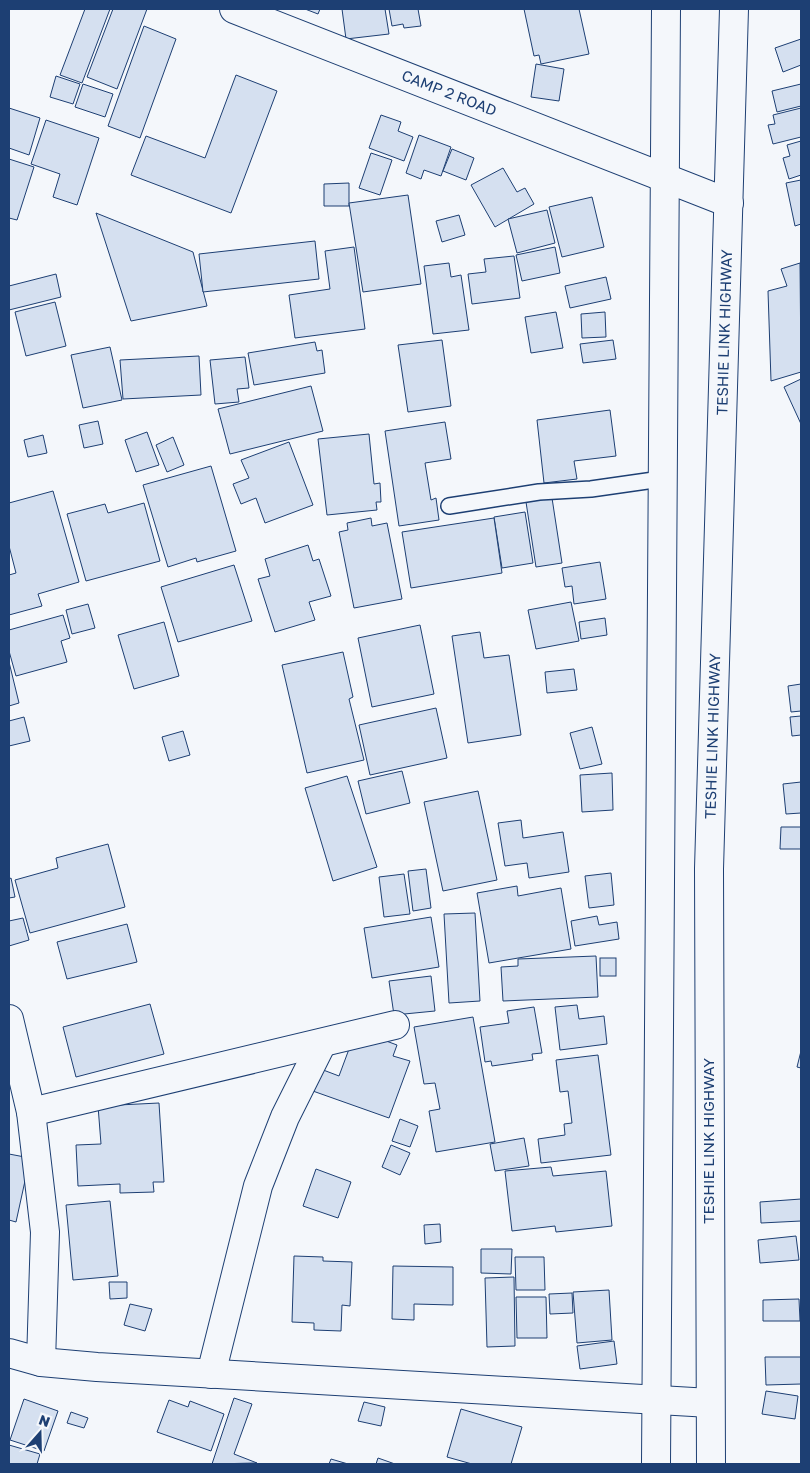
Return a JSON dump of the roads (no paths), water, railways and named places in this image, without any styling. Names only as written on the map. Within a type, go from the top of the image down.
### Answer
[{"type":"main road","name":"CAMP 2 ROAD","points":[[234,9],[729,203]]},
{"type":"main road","points":[[656,1464],[658,1400],[661,479],[666,9]]},
{"type":"main road","name":"TESHIE LINK HIGHWAY","points":[[711,1464],[709,869],[734,9]]},
{"type":"main road","points":[[9,1019],[31,1112],[45,1232],[41,1362]]},
{"type":"main road","points":[[31,1112],[395,1025]]},
{"type":"main road","points":[[211,1374],[258,1186],[285,1117],[322,1043]]},
{"type":"main road","points":[[9,1353],[41,1362],[710,1404]]},
{"type":"lane","points":[[449,506],[539,492],[592,490],[661,479]]}]
